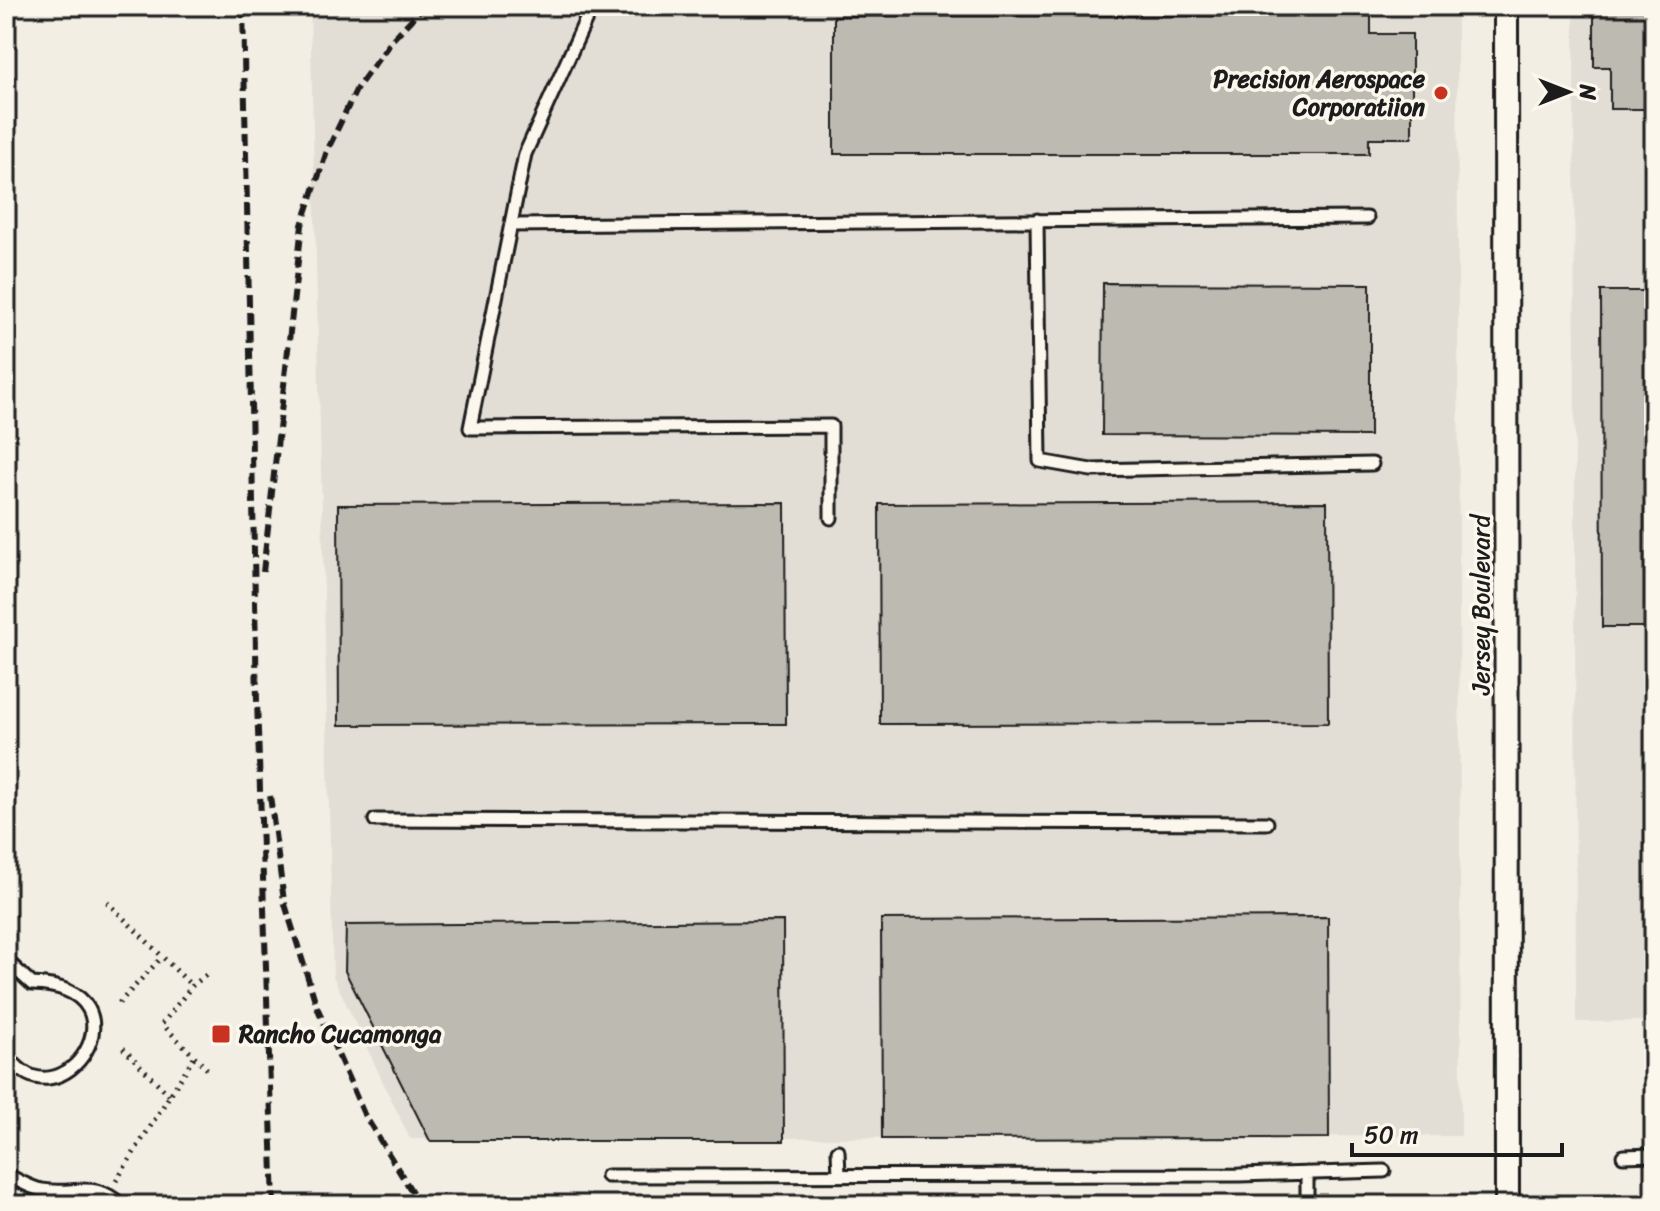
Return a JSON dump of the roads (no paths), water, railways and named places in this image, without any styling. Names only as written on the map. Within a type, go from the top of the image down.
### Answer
[{"type":"street","name":"Jersey Boulevard","points":[[1506,6],[1507,1205]]},
{"type":"lane","points":[[592,6],[525,154],[470,428],[831,426],[831,518]]},
{"type":"lane","points":[[511,225],[1367,218]]},
{"type":"lane","points":[[1037,220],[1040,461],[1091,470],[1372,464]]},
{"type":"lane","points":[[375,820],[1267,823]]},
{"type":"lane","points":[[6,960],[32,984],[56,985],[70,990],[89,1012],[93,1027],[85,1056],[75,1067],[62,1074],[47,1077],[31,1075],[17,1067],[6,1053]]},
{"type":"lane","points":[[838,1151],[839,1175]]},
{"type":"lane","points":[[1623,1156],[1654,1155]]},
{"type":"lane","points":[[607,1176],[1384,1171]]},
{"type":"lane","points":[[1307,1173],[1307,1205]]},
{"type":"lane","points":[[6,1175],[41,1190],[91,1189],[109,1193],[121,1205]]},
{"type":"railway","points":[[243,6],[257,701],[274,1205]]},
{"type":"railway","points":[[263,572],[302,225],[327,151],[357,88],[393,39],[424,6]]},
{"type":"railway","points":[[270,796],[284,901],[317,1007],[364,1114],[420,1205]]},
{"type":"place","name":"Precision Aerospace Corporatiion","points":[[1441,93]]},
{"type":"place","name":"Rancho Cucamonga","points":[[221,1034]]}]
